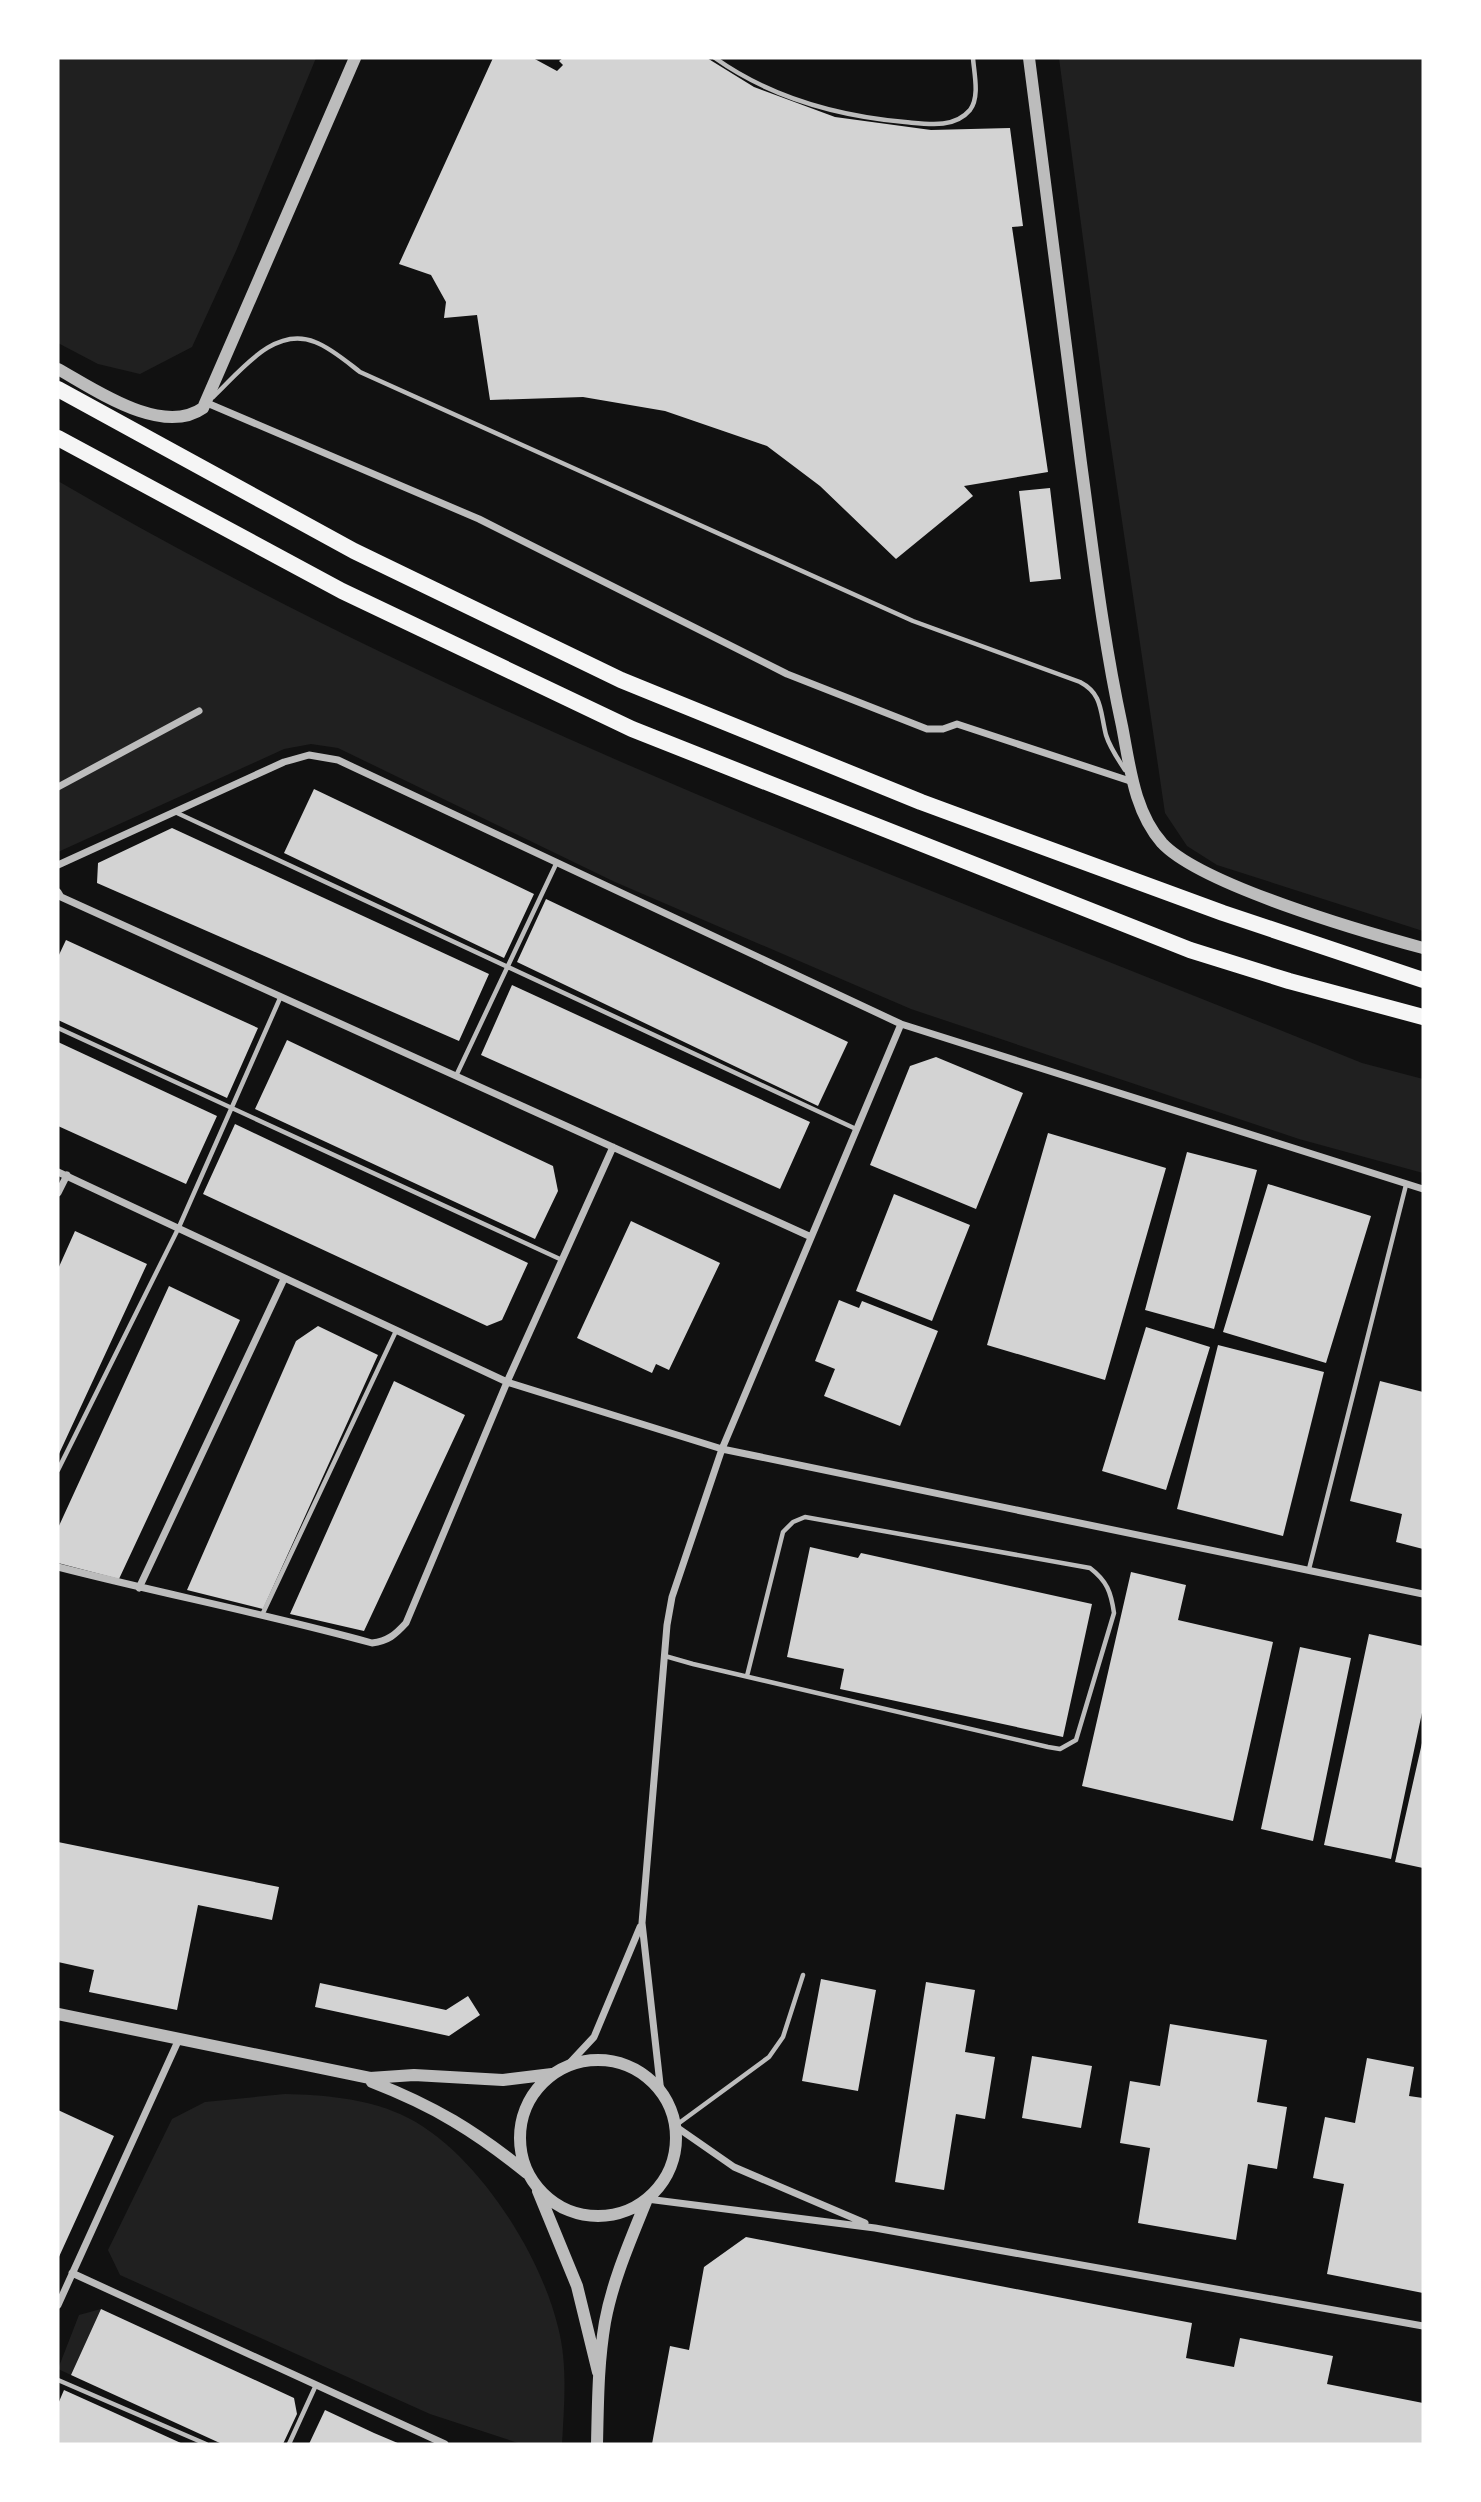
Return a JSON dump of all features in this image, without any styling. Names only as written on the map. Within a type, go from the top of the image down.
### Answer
[{"type":"highway","points":[[58,389],[354,551],[621,680],[921,802],[1223,913],[1423,980]]},
{"type":"highway","points":[[58,438],[342,591],[632,729],[1190,950],[1289,981],[1423,1017]]},
{"type":"street","points":[[58,369],[124,405],[146,412],[164,416],[189,416],[207,403],[249,297],[355,58]]},
{"type":"street","points":[[1029,58],[1106,652],[1136,797],[1149,826],[1164,844],[1186,862],[1242,888],[1423,948]]},
{"type":"street","points":[[207,403],[479,519],[787,674],[927,729],[943,729],[957,724],[1134,783]]},
{"type":"street","points":[[58,787],[200,711]]},
{"type":"street","points":[[58,865],[284,762],[309,755],[338,760],[901,1024],[1423,1189]]},
{"type":"street","points":[[59,897],[809,1236]]},
{"type":"street","points":[[597,2444],[598,2372],[605,2321],[616,2280],[647,2199],[665,2178],[673,2162],[675,2126],[661,2092],[642,1923],[672,1597],[722,1449],[809,1236],[901,1024]]},
{"type":"street","points":[[58,1567],[139,1588],[263,1613],[372,1643],[396,1635],[406,1623],[507,1382],[613,1147]]},
{"type":"street","points":[[58,1172],[507,1382],[722,1449],[1423,1594]]},
{"type":"street","points":[[58,1193],[66,1175]]},
{"type":"street","points":[[139,1588],[284,1279]]},
{"type":"street","points":[[566,2067],[594,2037],[642,1923]]},
{"type":"street","points":[[58,2014],[370,2078],[414,2075],[503,2080],[552,2074]]},
{"type":"street","points":[[58,2305],[178,2039]]},
{"type":"street","points":[[598,2372],[584,2307],[570,2265],[530,2175],[520,2145],[524,2113],[540,2085],[552,2074],[566,2067],[601,2060],[618,2063],[649,2079],[661,2092]]},
{"type":"street","points":[[370,2078],[372,2082],[429,2105],[468,2128],[530,2175],[555,2203],[592,2216],[612,2216],[647,2199],[875,2228],[1423,2326]]},
{"type":"street","points":[[675,2126],[734,2167],[875,2228]]},
{"type":"street","points":[[72,2273],[446,2444]]},
{"type":"lane","points":[[715,58],[766,88],[820,106],[864,118],[918,123],[952,123],[971,108],[975,96],[973,58]]},
{"type":"lane","points":[[207,403],[256,356],[275,343],[296,337],[317,342],[360,372],[913,621],[1089,687],[1102,705],[1112,750],[1134,783]]},
{"type":"lane","points":[[174,811],[856,1129]]},
{"type":"lane","points":[[456,1077],[557,862]]},
{"type":"lane","points":[[58,1470],[179,1227],[281,996]]},
{"type":"lane","points":[[58,1028],[562,1260]]},
{"type":"lane","points":[[1309,1569],[1406,1185]]},
{"type":"lane","points":[[263,1613],[396,1331]]},
{"type":"lane","points":[[665,1656],[747,1676],[1060,1749],[1076,1740],[1114,1613],[1112,1594],[1103,1578],[1090,1568],[806,1517],[793,1522],[783,1532],[747,1676]]},
{"type":"lane","points":[[675,2126],[769,2057],[783,2037],[803,1975]]},
{"type":"lane","points":[[58,2380],[205,2444]]},
{"type":"lane","points":[[289,2444],[316,2385]]},
{"type":"shaded area","points":[[58,58],[316,58],[236,251],[192,347],[140,374],[98,364],[58,343]]},
{"type":"shaded area","points":[[1059,58],[1423,58],[1423,931],[1217,865],[1187,846],[1165,813],[1106,412]]},
{"type":"shaded area","points":[[58,481],[214,568],[373,648],[535,724],[864,864],[1030,931],[1362,1063],[1423,1079],[1423,1173],[1299,1139],[911,1009],[615,882],[338,748],[311,744],[284,749],[58,852]]},
{"type":"shaded area","points":[[285,2094],[358,2101],[400,2114],[427,2129],[453,2150],[500,2204],[536,2267],[558,2327],[565,2385],[562,2444],[521,2444],[430,2414],[120,2275],[108,2250],[172,2119],[205,2102]]},
{"type":"shaded area","points":[[101,2309],[71,2375],[58,2369],[79,2315]]},
{"type":"building","points":[[493,58],[533,58],[557,71],[563,65],[559,61],[563,58],[707,58],[754,87],[835,117],[931,130],[1010,128],[1023,226],[1012,227],[1048,472],[964,486],[973,496],[896,559],[820,486],[767,446],[665,411],[583,397],[490,400],[477,315],[444,318],[446,302],[431,275],[399,264]]},
{"type":"building","points":[[1050,488],[1061,579],[1030,582],[1019,491]]},
{"type":"building","points":[[314,789],[534,894],[504,958],[284,853]]},
{"type":"building","points":[[172,828],[489,974],[459,1041],[97,883],[98,863]]},
{"type":"building","points":[[546,899],[848,1042],[818,1106],[517,962]]},
{"type":"building","points":[[66,940],[258,1028],[227,1098],[58,1020],[58,957]]},
{"type":"building","points":[[512,985],[810,1122],[780,1189],[481,1055]]},
{"type":"building","points":[[287,1040],[553,1166],[558,1191],[535,1239],[255,1109]]},
{"type":"building","points":[[58,1042],[217,1116],[186,1184],[58,1126]]},
{"type":"building","points":[[936,1057],[1023,1093],[976,1209],[870,1165],[910,1066]]},
{"type":"building","points":[[235,1124],[528,1263],[502,1320],[487,1326],[203,1194]]},
{"type":"building","points":[[1048,1133],[1166,1168],[1105,1380],[987,1345]]},
{"type":"building","points":[[1187,1152],[1257,1170],[1214,1329],[1145,1310]]},
{"type":"building","points":[[1268,1184],[1371,1216],[1326,1363],[1223,1332]]},
{"type":"building","points":[[894,1194],[970,1225],[932,1321],[856,1291]]},
{"type":"building","points":[[631,1221],[720,1263],[669,1370],[656,1364],[652,1373],[577,1338]]},
{"type":"building","points":[[75,1231],[147,1264],[58,1456],[58,1269]]},
{"type":"building","points":[[169,1286],[240,1320],[119,1579],[58,1563],[58,1528]]},
{"type":"building","points":[[839,1300],[859,1308],[862,1301],[938,1331],[900,1426],[824,1396],[835,1369],[815,1361]]},
{"type":"building","points":[[318,1326],[378,1355],[263,1609],[187,1590],[296,1341]]},
{"type":"building","points":[[1146,1327],[1210,1347],[1166,1490],[1102,1471]]},
{"type":"building","points":[[1218,1345],[1324,1372],[1283,1536],[1177,1509]]},
{"type":"building","points":[[394,1381],[465,1415],[364,1631],[290,1614]]},
{"type":"building","points":[[1380,1381],[1423,1392],[1423,1549],[1396,1542],[1402,1514],[1350,1501]]},
{"type":"building","points":[[810,1547],[858,1558],[861,1553],[1092,1604],[1063,1737],[840,1689],[844,1669],[787,1657]]},
{"type":"building","points":[[1131,1572],[1186,1585],[1178,1620],[1273,1642],[1233,1821],[1082,1786]]},
{"type":"building","points":[[1369,1634],[1423,1646],[1423,1708],[1391,1859],[1324,1845]]},
{"type":"building","points":[[1300,1647],[1351,1658],[1313,1841],[1261,1829]]},
{"type":"building","points":[[1423,1743],[1423,1868],[1395,1862]]},
{"type":"building","points":[[58,1842],[279,1887],[272,1920],[198,1905],[177,2010],[89,1992],[94,1970],[58,1962]]},
{"type":"building","points":[[821,1979],[876,1990],[858,2091],[802,2081]]},
{"type":"building","points":[[926,1982],[975,1990],[965,2052],[995,2057],[985,2119],[956,2114],[944,2190],[895,2182]]},
{"type":"building","points":[[320,1983],[446,2010],[468,1996],[480,2015],[449,2036],[315,2007]]},
{"type":"building","points":[[1170,2024],[1267,2040],[1257,2102],[1287,2107],[1277,2169],[1248,2164],[1236,2240],[1138,2223],[1150,2148],[1120,2143],[1130,2081],[1160,2086]]},
{"type":"building","points":[[1032,2056],[1092,2066],[1081,2128],[1022,2118]]},
{"type":"building","points":[[1367,2058],[1414,2067],[1409,2096],[1423,2098],[1423,2293],[1327,2274],[1344,2184],[1313,2178],[1325,2117],[1355,2123]]},
{"type":"building","points":[[58,2110],[114,2136],[58,2259]]},
{"type":"building","points":[[746,2237],[1192,2323],[1186,2358],[1234,2367],[1240,2338],[1333,2356],[1327,2384],[1423,2403],[1423,2444],[652,2444],[670,2346],[689,2350],[704,2267]]},
{"type":"building","points":[[101,2309],[294,2398],[297,2414],[283,2444],[222,2444],[71,2375]]},
{"type":"building","points":[[64,2390],[183,2444],[58,2444],[58,2404]]},
{"type":"building","points":[[325,2410],[374,2433],[400,2444],[309,2444]]}]
